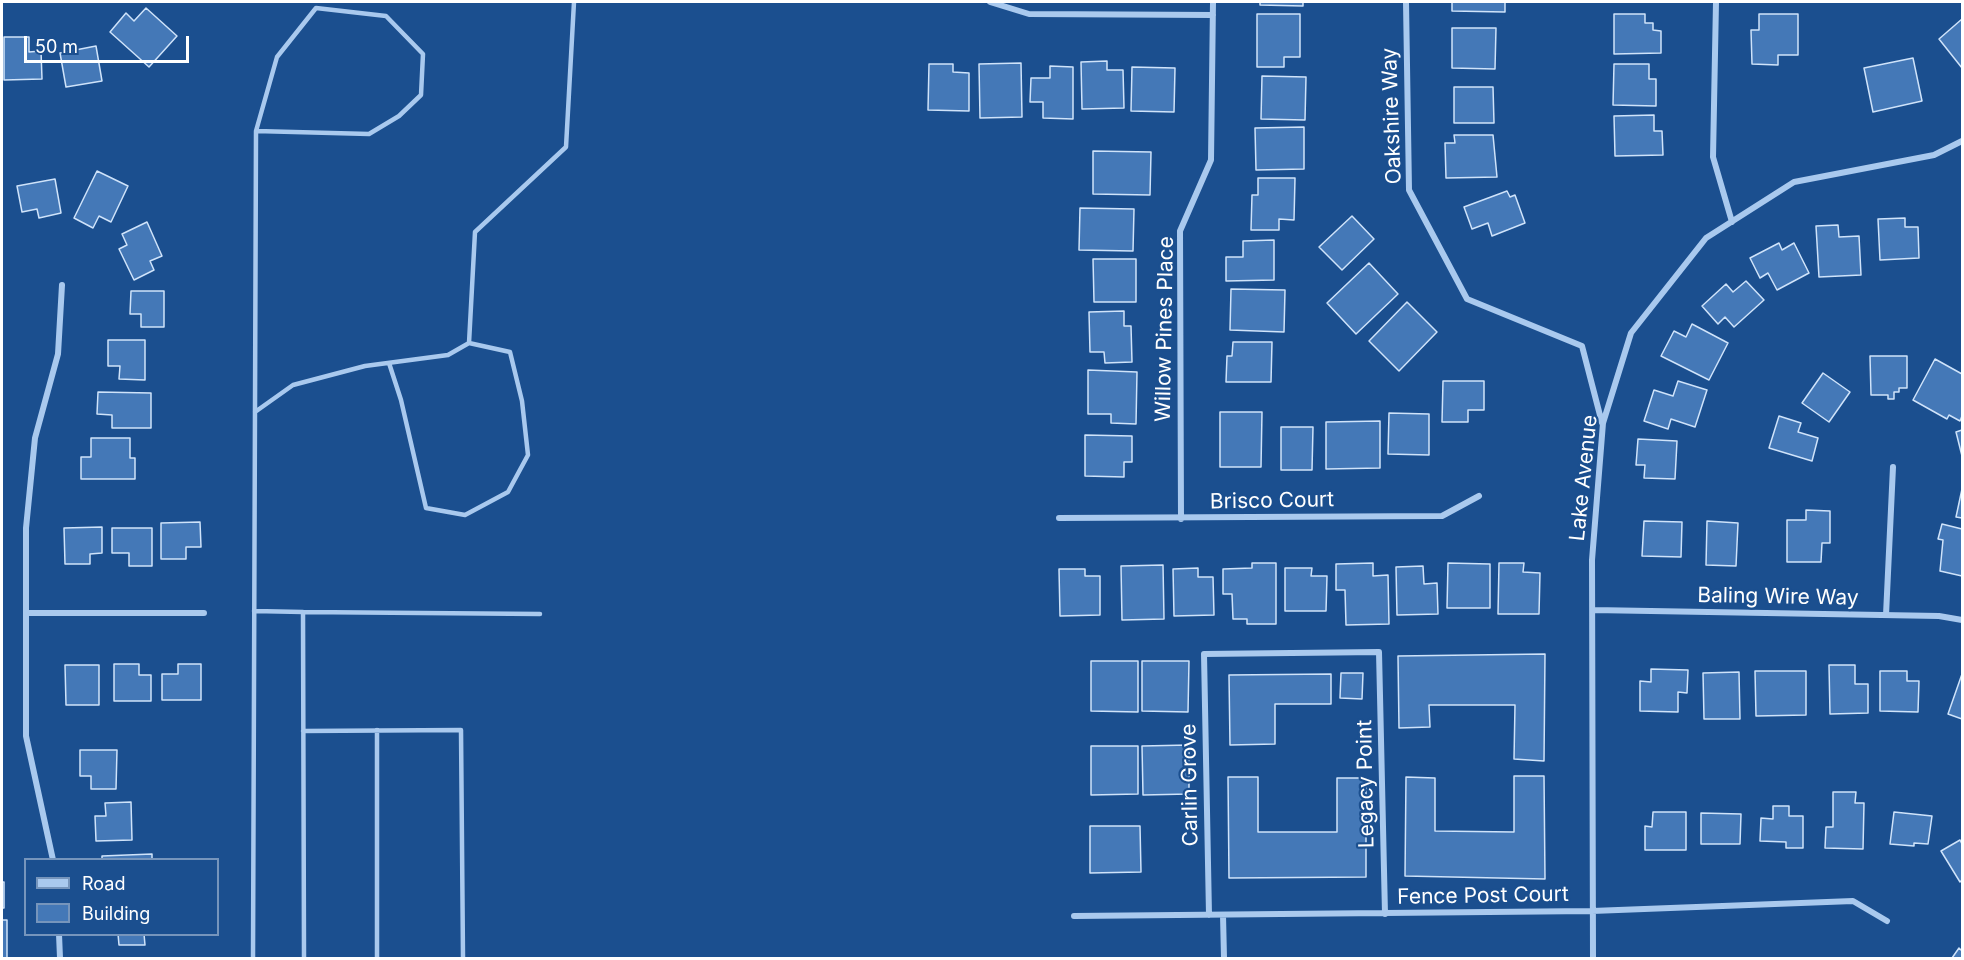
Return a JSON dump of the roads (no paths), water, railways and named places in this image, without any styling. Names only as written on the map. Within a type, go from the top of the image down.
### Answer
[{"type":"street","points":[[990,2],[1029,14],[1213,15]]},
{"type":"street","name":"Willow Pines Place","points":[[1181,519],[1180,231],[1211,160],[1213,2]]},
{"type":"street","name":"Oakshire Way","points":[[1406,2],[1409,190],[1467,299],[1582,346],[1603,423]]},
{"type":"street","points":[[1716,2],[1713,157],[1731,222]]},
{"type":"street","name":"Lake Avenue","points":[[1593,958],[1592,560],[1603,423],[1632,333],[1706,238],[1794,182],[1934,155],[1962,141]]},
{"type":"street","points":[[53,858],[26,736],[26,528],[35,438],[58,354],[62,285]]},
{"type":"street","points":[[1886,615],[1893,467]]},
{"type":"street","name":"Brisco Court","points":[[1059,518],[1442,516],[1479,496]]},
{"type":"street","name":"Baling Wire Way","points":[[1593,610],[1886,615],[1962,620]]},
{"type":"street","points":[[27,613],[204,613]]},
{"type":"street","name":"Carlin Grove","points":[[1209,915],[1204,654],[1379,652]]},
{"type":"street","name":"Legacy Point","points":[[1379,652],[1385,914]]},
{"type":"street","name":"Fence Post Court","points":[[1074,916],[1385,914],[1853,901],[1887,921]]},
{"type":"street","points":[[1223,915],[1224,958]]},
{"type":"street","points":[[59,936],[60,958]]},
{"type":"lane","points":[[469,343],[475,232],[566,147],[574,2]]},
{"type":"lane","points":[[253,958],[256,131],[277,57],[316,8],[386,16],[423,54],[421,95],[399,116],[369,134],[256,131]]},
{"type":"lane","points":[[255,412],[293,385],[365,366],[448,355],[469,343],[510,352],[522,401],[528,455],[508,492],[465,515],[426,508],[401,400],[389,363]]},
{"type":"lane","points":[[254,611],[540,614]]},
{"type":"lane","points":[[303,612],[304,958]]},
{"type":"lane","points":[[377,730],[377,958]]},
{"type":"lane","points":[[303,731],[461,730],[463,958]]}]
